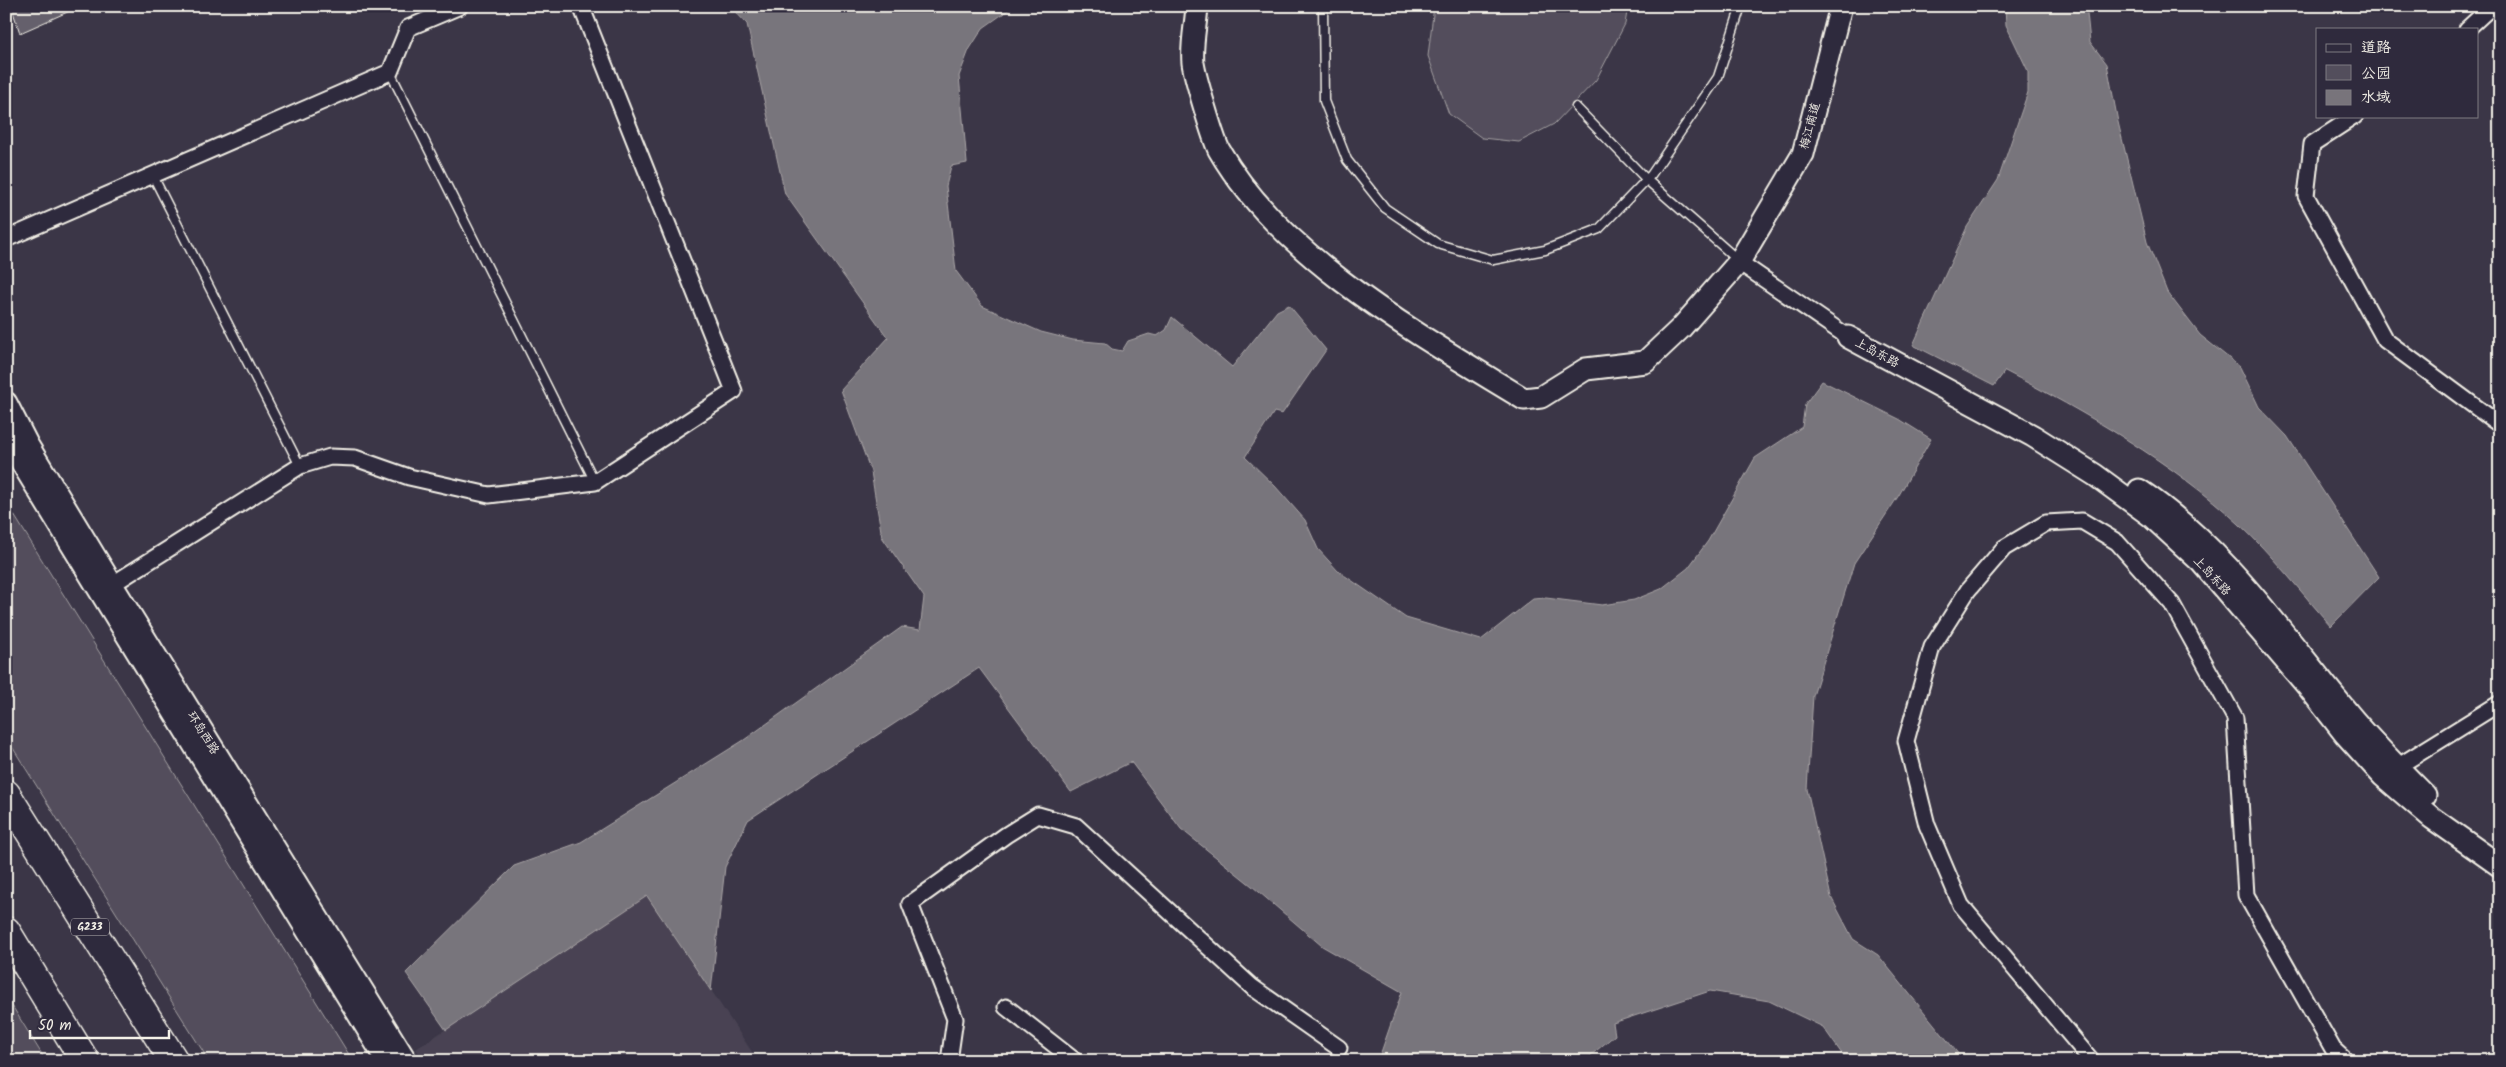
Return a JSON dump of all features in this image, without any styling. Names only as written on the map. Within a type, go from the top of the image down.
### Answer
[{"type":"highway","name":"G233","points":[[6,794],[174,1061]]},
{"type":"highway","points":[[6,931],[85,1061]]},
{"type":"street","points":[[6,239],[390,72],[408,28],[460,6]]},
{"type":"street","points":[[106,589],[300,466],[330,457],[355,458],[409,477],[489,495],[595,482],[734,391],[581,6]]},
{"type":"street","name":"梅江南道","points":[[1198,6],[1193,62],[1219,149],[1258,204],[1311,258],[1423,337],[1524,399],[1541,397],[1586,370],[1645,362],[1681,328],[1739,262],[1803,154],[1841,6]]},
{"type":"street","points":[[2468,28],[2492,6]]},
{"type":"street","points":[[2352,118],[2312,144],[2306,196],[2385,340],[2486,417],[2500,425]]},
{"type":"street","points":[[1739,262],[1848,337]]},
{"type":"street","name":"上岛东路","points":[[1848,337],[2033,436],[2095,475],[2151,516],[2201,562],[2303,681],[2345,734],[2438,808],[2500,851]]},
{"type":"street","name":"环岛西路","points":[[6,403],[106,589],[387,1061]]},
{"type":"street","name":"环岛西路","points":[[6,437],[106,589],[406,1061]]},
{"type":"street","points":[[2092,1061],[1961,905],[1927,825],[1906,741],[1932,647],[1968,590],[2004,548],[2046,523],[2082,521],[2117,542],[2172,604],[2235,718],[2246,895],[2333,1049],[2346,1061]]},
{"type":"street","points":[[2390,771],[2500,703]]},
{"type":"street","name":"上岛东路","points":[[2390,771],[2432,818],[2500,866]]},
{"type":"street","points":[[949,1061],[955,1018],[910,904],[1006,835],[1038,815],[1076,826],[1252,987],[1339,1048]]},
{"type":"street","points":[[1006,1007],[1075,1061]]},
{"type":"lane","points":[[1323,6],[1324,101],[1347,160],[1385,208],[1438,244],[1493,260],[1545,250],[1599,229],[1647,180],[1718,77],[1741,6]]},
{"type":"lane","points":[[390,72],[595,482]]},
{"type":"lane","points":[[1576,108],[1647,180],[1739,262]]},
{"type":"lane","points":[[153,176],[300,466]]},
{"type":"shaded area","points":[[648,895],[758,1061],[424,1061],[416,1049]]},
{"type":"green space","points":[[1434,6],[1628,6],[1625,24],[1596,80],[1554,124],[1519,142],[1482,138],[1449,114],[1428,56]]},
{"type":"green space","points":[[6,502],[353,1061],[209,1061],[6,737]]},
{"type":"green space","points":[[6,996],[46,1061],[6,1061]]},
{"type":"water","points":[[730,6],[1014,6],[983,28],[969,50],[959,76],[967,163],[951,166],[946,186],[956,271],[982,306],[1041,332],[1073,340],[1105,343],[1112,349],[1122,351],[1128,341],[1149,334],[1157,336],[1166,330],[1172,317],[1232,367],[1277,311],[1289,305],[1326,350],[1282,414],[1274,412],[1245,457],[1275,486],[1305,520],[1318,549],[1338,571],[1406,618],[1481,640],[1533,599],[1546,598],[1602,605],[1634,600],[1661,589],[1688,568],[1708,541],[1755,458],[1802,427],[1805,404],[1822,381],[1899,419],[1931,439],[1899,495],[1854,563],[1813,696],[1807,789],[1831,897],[1853,939],[1878,955],[1964,1061],[1847,1061],[1823,1027],[1769,1001],[1710,991],[1613,1023],[1615,1035],[1584,1061],[1378,1061],[1402,992],[1322,946],[1181,829],[1131,762],[1071,792],[979,668],[748,820],[725,867],[711,991],[647,896],[446,1030],[406,973],[514,866],[581,842],[744,740],[902,627],[920,630],[924,597],[882,537],[871,472],[841,390],[888,338],[785,194],[747,24]]},
{"type":"water","points":[[2005,6],[2090,6],[2087,13],[2090,42],[2107,64],[2118,122],[2147,242],[2167,292],[2200,335],[2240,367],[2259,407],[2287,436],[2379,577],[2331,626],[2275,561],[2239,524],[2186,480],[2157,460],[2096,421],[2005,371],[1994,386],[1913,345],[1967,227],[1998,180],[2028,92],[2028,71],[2006,25]]},
{"type":"building","points":[[11,6],[81,6],[20,33]]}]
